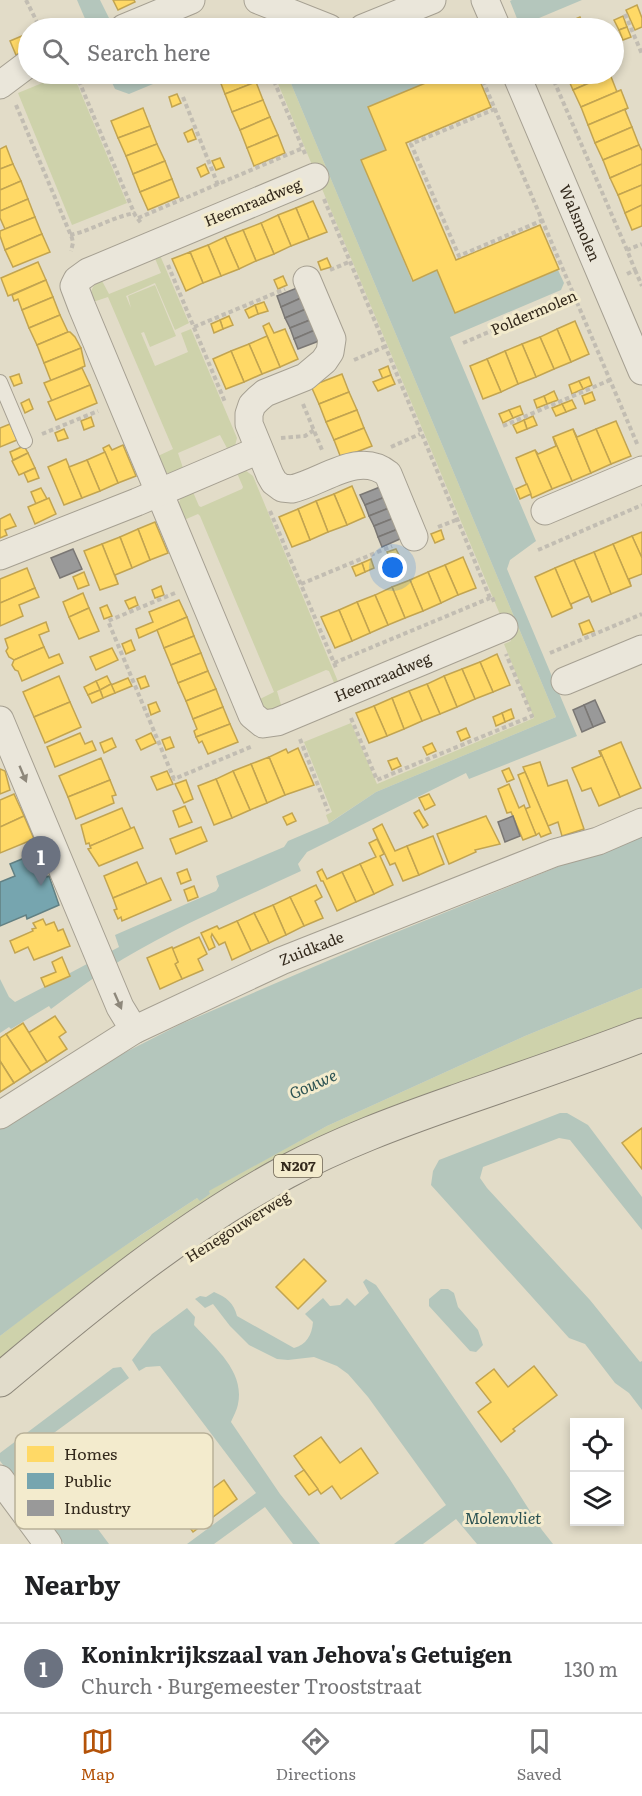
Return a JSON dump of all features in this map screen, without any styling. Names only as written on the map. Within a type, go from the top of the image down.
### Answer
[{"type":"main road","name":"Henegouwerweg","points":[[0,1380],[77,1315],[151,1259],[209,1218],[287,1171],[385,1126],[642,1035]]},
{"type":"street","points":[[148,18],[191,0]]},
{"type":"street","points":[[258,0],[304,18]]},
{"type":"street","points":[[388,18],[432,0]]},
{"type":"street","points":[[485,0],[493,18]]},
{"type":"street","points":[[3,83],[18,72]]},
{"type":"street","name":"Walsmolen","points":[[520,84],[642,371]]},
{"type":"street","name":"Heemraadweg","points":[[77,280],[88,272],[315,177]]},
{"type":"street","points":[[77,280],[74,286],[75,291],[252,715],[263,724]]},
{"type":"street","points":[[307,280],[332,339],[330,352],[316,370],[265,393],[252,405],[249,424],[258,450],[274,482],[282,488],[301,487],[361,464],[380,468],[388,474],[414,537]]},
{"type":"street","points":[[0,555],[160,492],[258,450]]},
{"type":"street","points":[[545,511],[642,470]]},
{"type":"street","name":"Heemraadweg","points":[[263,724],[270,724],[290,716],[500,629]]},
{"type":"street","points":[[565,681],[642,649]]},
{"type":"street","points":[[0,720],[120,1007],[134,1030]]},
{"type":"street","name":"Zuidkade","points":[[0,1115],[134,1030],[281,961],[511,869],[554,853],[598,841],[642,822]]},
{"type":"street","points":[[0,1479],[15,1499]]},
{"type":"street","points":[[37,1529],[48,1544]]},
{"type":"lane","points":[[0,382],[25,441]]},
{"type":"path","points":[[26,0],[35,18]]},
{"type":"path","points":[[625,14],[642,54]]},
{"type":"path","points":[[3,83],[70,235],[73,243],[69,260],[77,280]]},
{"type":"path","points":[[80,84],[135,213],[156,243],[228,408],[249,414]]},
{"type":"path","name":"Heemraadweg","points":[[275,84],[315,177]]},
{"type":"path","points":[[484,84],[642,455]]},
{"type":"path","points":[[555,84],[627,250]]},
{"type":"path","points":[[183,97],[229,213]]},
{"type":"path","points":[[495,109],[411,144],[446,227],[459,256],[543,220]]},
{"type":"path","points":[[138,218],[303,148]]},
{"type":"path","points":[[423,173],[430,170]]},
{"type":"path","points":[[282,488],[267,504],[334,663],[377,780],[532,716],[500,629],[492,597],[490,598],[456,520],[315,177]]},
{"type":"path","points":[[70,235],[92,229],[114,217],[135,213]]},
{"type":"path","points":[[446,227],[453,224]]},
{"type":"path","points":[[194,327],[349,262]]},
{"type":"path","points":[[635,270],[642,286]]},
{"type":"path","name":"Poldermolen","points":[[463,343],[604,283]]},
{"type":"path","points":[[503,426],[610,380]]},
{"type":"path","points":[[293,382],[333,474]]},
{"type":"path","points":[[25,441],[121,401]]},
{"type":"path","points":[[258,450],[278,438],[305,436],[314,430]]},
{"type":"path","points":[[538,550],[642,505]]},
{"type":"path","points":[[301,584],[456,520]]},
{"type":"path","points":[[198,584],[108,621],[174,779],[254,745],[263,724]]},
{"type":"path","points":[[334,663],[490,598]]},
{"type":"path","points":[[550,653],[642,614]]},
{"type":"path","points":[[290,716],[328,811]]},
{"type":"green space","points":[[40,84],[77,84],[127,203],[72,225],[18,93]]},
{"type":"green space","points":[[278,84],[291,84],[556,717],[376,792],[329,823],[326,815],[332,812],[304,742],[351,723],[377,784],[534,718],[504,644],[511,641]]},
{"type":"green space","points":[[159,253],[189,323],[175,330],[155,283],[126,296],[131,308],[128,296],[155,285],[176,336],[150,347],[144,332],[141,333],[155,366],[188,352],[181,333],[191,329],[237,438],[235,446],[228,450],[220,435],[178,453],[183,468],[170,474],[165,472],[158,456],[173,449],[108,297],[93,302],[92,294],[93,287],[101,279],[109,294],[161,273],[154,256]]},
{"type":"green space","points":[[245,470],[253,476],[339,684],[335,685],[329,671],[326,670],[277,691],[282,708],[264,711],[260,699],[274,692],[200,516],[198,514],[184,520],[178,505],[182,495],[193,492],[201,507],[242,489],[237,473]]},
{"type":"green space","points":[[642,988],[642,1021],[404,1105],[0,1360],[0,1336],[61,1288],[197,1198],[200,1200],[210,1194],[208,1191],[327,1126],[525,1036]]},
{"type":"water","points":[[77,0],[100,0],[109,18],[85,18]]},
{"type":"water","points":[[582,0],[539,18],[517,18],[510,1]]},
{"type":"water","points":[[113,84],[153,84],[129,94],[115,89]]},
{"type":"water","points":[[291,84],[423,84],[368,107],[386,150],[362,160],[412,281],[437,270],[455,313],[558,270],[564,283],[561,290],[450,337],[536,541],[510,560],[507,569],[577,736],[469,779],[466,773],[307,852],[298,864],[301,871],[166,935],[123,959],[51,1009],[49,1006],[11,1029],[9,1027],[0,1033],[0,979],[9,997],[15,1002],[70,976],[70,973],[119,947],[115,935],[216,891],[219,886],[216,876],[284,847],[288,841],[328,824],[376,792],[556,717]]},
{"type":"water","name":"Gouwe","points":[[642,836],[642,988],[525,1036],[327,1126],[209,1191],[210,1194],[200,1201],[197,1198],[73,1282],[0,1336],[0,1125],[59,1086],[181,1024],[367,944],[565,864]]},
{"type":"water","points":[[560,1113],[567,1113],[588,1125],[642,1197],[642,1230],[570,1140],[559,1138],[483,1167],[480,1178],[590,1300],[640,1362],[642,1361],[642,1410],[629,1393],[615,1383],[585,1344],[569,1338],[431,1185],[433,1171],[439,1160]]},
{"type":"water","name":"Molenvliet","points":[[366,1279],[376,1285],[553,1544],[477,1544],[456,1519],[423,1544],[394,1544],[446,1505],[368,1397],[348,1374],[337,1366],[314,1357],[277,1359],[249,1345],[213,1304],[205,1308],[195,1299],[200,1296],[206,1297],[214,1292],[232,1304],[237,1316],[294,1348],[308,1339],[311,1331],[313,1322],[305,1314],[323,1298],[330,1306],[340,1305],[347,1298],[355,1306],[369,1293],[363,1282]]},
{"type":"water","points":[[441,1289],[448,1289],[454,1293],[458,1307],[478,1330],[483,1345],[476,1352],[470,1351],[429,1306],[429,1299]]},
{"type":"water","points":[[187,1308],[195,1317],[194,1325],[226,1360],[237,1381],[238,1404],[231,1422],[280,1494],[320,1544],[293,1544],[265,1507],[214,1544],[187,1544],[207,1529],[213,1529],[213,1525],[256,1493],[213,1436],[213,1433],[211,1433],[160,1366],[146,1367],[139,1371],[132,1360],[152,1334]]},
{"type":"water","points":[[121,1367],[129,1378],[54,1433],[27,1433],[113,1368]]},
{"type":"water","points":[[15,1442],[15,1480],[0,1461],[0,1453]]},
{"type":"water","points":[[52,1529],[98,1529],[109,1544],[64,1544]]},
{"type":"building: Homes","points":[[113,0],[134,0],[135,2],[118,10]]},
{"type":"building: Homes","points":[[637,5],[642,18],[642,27],[635,30],[626,10]]},
{"type":"building: Homes","points":[[627,27],[631,37],[624,40],[624,28]]},
{"type":"building: Homes","points":[[18,38],[18,54],[16,55],[10,41]]},
{"type":"building: Homes","points":[[221,84],[251,84],[225,94]]},
{"type":"building: Homes","points":[[257,84],[263,100],[232,112],[225,94]]},
{"type":"building: Homes","points":[[423,84],[481,84],[491,107],[406,143],[456,260],[540,225],[559,269],[455,313],[437,270],[413,281],[361,160],[386,150],[368,107]]},
{"type":"building: Homes","points":[[570,84],[587,84],[573,90]]},
{"type":"building: Homes","points":[[587,84],[614,84],[617,92],[581,107],[573,90]]},
{"type":"building: Homes","points":[[621,90],[628,108],[588,125],[581,107]]},
{"type":"building: Homes","points":[[177,94],[181,103],[172,107],[169,97]]},
{"type":"building: Homes","points":[[263,100],[270,117],[240,130],[232,112]]},
{"type":"building: Homes","points":[[143,108],[150,126],[118,138],[111,121]]},
{"type":"building: Homes","points":[[628,108],[625,110],[632,127],[595,143],[588,125]]},
{"type":"building: Homes","points":[[270,117],[278,135],[247,148],[240,130]]},
{"type":"building: Homes","points":[[150,126],[157,144],[126,156],[118,138]]},
{"type":"building: Homes","points":[[632,127],[639,145],[603,160],[595,143]]},
{"type":"building: Homes","points":[[192,129],[196,139],[188,142],[184,133]]},
{"type":"building: Homes","points":[[278,135],[285,153],[254,166],[247,148]]},
{"type":"building: Homes","points":[[157,144],[165,161],[133,174],[126,156]]},
{"type":"building: Homes","points":[[639,145],[642,151],[642,164],[610,178],[603,160]]},
{"type":"building: Homes","points":[[6,146],[13,164],[0,169],[0,149]]},
{"type":"building: Homes","points":[[220,158],[224,167],[216,170],[212,161]]},
{"type":"building: Homes","points":[[165,161],[172,179],[140,192],[133,174]]},
{"type":"building: Homes","points":[[13,164],[21,181],[0,190],[0,169]]},
{"type":"building: Homes","points":[[205,164],[209,173],[201,177],[197,168]]},
{"type":"building: Homes","points":[[642,164],[642,185],[618,195],[610,178]]},
{"type":"building: Homes","points":[[172,179],[179,197],[148,210],[140,192]]},
{"type":"building: Homes","points":[[21,181],[28,199],[0,211],[0,190]]},
{"type":"building: Homes","points":[[642,185],[642,205],[625,213],[618,195]]},
{"type":"building: Homes","points":[[28,199],[35,217],[5,229],[0,218],[0,211]]},
{"type":"building: Homes","points":[[313,201],[327,232],[309,239],[296,208]]},
{"type":"building: Homes","points":[[642,205],[642,226],[632,230],[625,213]]},
{"type":"building: Homes","points":[[296,208],[309,239],[291,246],[278,215]]},
{"type":"building: Homes","points":[[278,215],[291,246],[274,254],[261,223]]},
{"type":"building: Homes","points":[[35,217],[42,234],[5,250],[0,231]]},
{"type":"building: Homes","points":[[261,223],[274,254],[256,261],[243,230]]},
{"type":"building: Homes","points":[[243,230],[256,261],[239,269],[225,237]]},
{"type":"building: Homes","points":[[42,234],[50,252],[13,267],[5,250]]},
{"type":"building: Homes","points":[[225,237],[239,269],[221,276],[208,245]]},
{"type":"building: Homes","points":[[208,245],[221,276],[203,283],[190,252]]},
{"type":"building: Homes","points":[[190,252],[203,283],[186,291],[172,259]]},
{"type":"building: Homes","points":[[327,258],[331,267],[321,270],[318,262]]},
{"type":"building: Homes","points":[[38,262],[46,280],[8,296],[1,278]]},
{"type":"building: Homes","points":[[283,276],[287,285],[278,289],[274,280]]},
{"type":"building: Homes","points":[[46,280],[53,297],[22,310],[18,299],[14,301],[12,295]]},
{"type":"building: Homes","points":[[53,297],[60,315],[29,328],[22,310]]},
{"type":"building: Homes","points":[[264,302],[268,311],[258,314],[255,305]]},
{"type":"building: Homes","points":[[255,305],[258,314],[249,318],[245,310]]},
{"type":"building: Homes","points":[[60,315],[68,332],[37,345],[29,328]]},
{"type":"building: Homes","points":[[229,316],[233,325],[223,329],[220,320]]},
{"type":"building: Homes","points":[[220,320],[223,329],[214,333],[211,324]]},
{"type":"building: Homes","points":[[575,321],[589,354],[571,362],[557,329]]},
{"type":"building: Homes","points":[[269,323],[274,333],[285,329],[298,359],[280,367],[263,326]]},
{"type":"building: Homes","points":[[557,329],[571,362],[554,369],[540,337]]},
{"type":"building: Homes","points":[[68,332],[75,337],[81,348],[44,363],[37,345]]},
{"type":"building: Homes","points":[[267,336],[280,367],[262,374],[249,344]]},
{"type":"building: Homes","points":[[540,337],[554,369],[536,377],[522,344]]},
{"type":"building: Homes","points":[[249,344],[262,374],[244,382],[231,351]]},
{"type":"building: Homes","points":[[522,344],[536,377],[518,384],[505,351]]},
{"type":"building: Homes","points":[[81,348],[85,366],[51,381],[44,363]]},
{"type":"building: Homes","points":[[231,351],[244,382],[226,389],[213,359]]},
{"type":"building: Homes","points":[[505,351],[518,384],[501,392],[487,359]]},
{"type":"building: Homes","points":[[487,359],[501,392],[483,399],[470,366]]},
{"type":"building: Homes","points":[[388,366],[391,375],[383,379],[379,370]]},
{"type":"building: Homes","points":[[82,368],[90,385],[52,401],[44,383]]},
{"type":"building: Homes","points":[[19,374],[22,383],[14,386],[10,377]]},
{"type":"building: Homes","points":[[342,374],[349,392],[319,404],[311,386]]},
{"type":"building: Homes","points":[[391,375],[395,384],[378,391],[373,382]]},
{"type":"building: Homes","points":[[589,377],[592,385],[583,389],[579,381]]},
{"type":"building: Homes","points":[[579,381],[583,389],[572,394],[569,385]]},
{"type":"building: Homes","points":[[90,385],[97,403],[56,420],[48,402]]},
{"type":"building: Homes","points":[[554,391],[558,400],[547,404],[544,396]]},
{"type":"building: Homes","points":[[349,392],[357,410],[326,422],[319,404]]},
{"type":"building: Homes","points":[[592,392],[595,400],[585,404],[582,396]]},
{"type":"building: Homes","points":[[544,396],[547,404],[537,408],[534,400]]},
{"type":"building: Homes","points":[[29,399],[33,409],[25,413],[21,403]]},
{"type":"building: Homes","points":[[572,400],[576,408],[566,412],[562,404]]},
{"type":"building: Homes","points":[[562,404],[566,412],[556,416],[552,408]]},
{"type":"building: Homes","points":[[520,406],[523,414],[513,418],[509,410]]},
{"type":"building: Homes","points":[[357,410],[364,428],[334,440],[326,422]]},
{"type":"building: Homes","points":[[509,410],[513,418],[503,423],[499,414]]},
{"type":"building: Homes","points":[[533,416],[537,425],[527,429],[524,420]]},
{"type":"building: Homes","points":[[91,417],[94,426],[84,430],[81,421]]},
{"type":"building: Homes","points":[[524,420],[527,429],[517,433],[513,425]]},
{"type":"building: Homes","points":[[616,421],[631,456],[611,464],[596,429]]},
{"type":"building: Homes","points":[[10,424],[17,440],[0,447],[0,428]]},
{"type":"building: Homes","points":[[364,428],[372,446],[341,458],[334,440]]},
{"type":"building: Homes","points":[[64,429],[68,438],[58,441],[55,433]]},
{"type":"building: Homes","points":[[573,429],[591,473],[572,481],[553,437]]},
{"type":"building: Homes","points":[[573,429],[577,437],[596,429],[611,464],[591,473]]},
{"type":"building: Homes","points":[[553,437],[572,481],[552,489],[535,450],[538,454],[556,446]]},
{"type":"building: Homes","points":[[109,445],[112,450],[123,445],[136,476],[118,483],[103,448]]},
{"type":"building: Homes","points":[[24,446],[28,453],[13,460],[10,452]]},
{"type":"building: Homes","points":[[535,450],[552,489],[532,498],[516,458]]},
{"type":"building: Homes","points":[[105,452],[118,483],[100,491],[87,460]]},
{"type":"building: Homes","points":[[28,453],[35,468],[19,475],[12,461]]},
{"type":"building: Homes","points":[[66,459],[82,498],[64,505],[48,467]]},
{"type":"building: Homes","points":[[87,460],[100,491],[82,498],[69,467]]},
{"type":"building: Homes","points":[[35,468],[39,478],[28,482],[24,473]]},
{"type":"building: Homes","points":[[527,484],[531,494],[520,499],[516,489]]},
{"type":"building: Homes","points":[[352,486],[365,517],[347,525],[334,494]]},
{"type":"building: Homes","points":[[41,488],[47,499],[36,504],[31,492]]},
{"type":"building: Homes","points":[[334,494],[347,525],[328,532],[316,501]]},
{"type":"building: Homes","points":[[49,498],[56,514],[35,524],[28,507]]},
{"type":"building: Homes","points":[[316,501],[328,532],[310,540],[298,509]]},
{"type":"building: Homes","points":[[298,509],[310,540],[292,547],[279,517]]},
{"type":"building: Homes","points":[[10,514],[16,526],[5,530],[7,535],[0,538],[0,519]]},
{"type":"building: Homes","points":[[155,522],[168,553],[150,560],[138,529]]},
{"type":"building: Homes","points":[[138,529],[150,560],[132,568],[120,537]]},
{"type":"building: Homes","points":[[441,530],[444,539],[435,543],[431,534]]},
{"type":"building: Homes","points":[[642,532],[642,558],[632,536]]},
{"type":"building: Homes","points":[[632,536],[642,558],[642,574],[629,579],[631,586],[613,544]]},
{"type":"building: Homes","points":[[120,537],[132,568],[115,575],[118,584],[102,544]]},
{"type":"building: Homes","points":[[102,544],[118,584],[100,590],[84,551]]},
{"type":"building: Homes","points":[[613,544],[631,586],[611,594],[594,552]]},
{"type":"building: Homes","points":[[396,549],[400,557],[391,561],[387,552]]},
{"type":"building: Homes","points":[[594,552],[611,594],[592,602],[574,560]]},
{"type":"building: Homes","points":[[463,557],[476,588],[458,595],[445,565]]},
{"type":"building: Homes","points":[[371,559],[374,568],[365,572],[362,563]]},
{"type":"building: Homes","points":[[574,560],[592,602],[589,596],[571,604],[572,608],[555,568]]},
{"type":"building: Homes","points":[[362,563],[365,572],[356,576],[352,567]]},
{"type":"building: Homes","points":[[445,565],[458,595],[441,603],[428,572]]},
{"type":"building: Homes","points":[[27,568],[35,588],[0,603],[0,579]]},
{"type":"building: Homes","points":[[555,568],[572,608],[552,617],[535,577]]},
{"type":"building: Homes","points":[[84,572],[89,585],[78,589],[73,577]]},
{"type":"building: Homes","points":[[428,572],[441,603],[423,611],[410,580]]},
{"type":"building: Homes","points":[[410,580],[423,611],[405,618],[392,587]]},
{"type":"building: Homes","points":[[161,586],[164,595],[155,598],[152,590]]},
{"type":"building: Homes","points":[[392,587],[405,618],[388,625],[375,595]]},
{"type":"building: Homes","points":[[35,588],[39,597],[19,605],[23,616],[0,626],[0,603]]},
{"type":"building: Homes","points":[[83,593],[89,608],[69,617],[63,602]]},
{"type":"building: Homes","points":[[375,595],[388,625],[370,633],[357,602]]},
{"type":"building: Homes","points":[[135,597],[138,605],[129,609],[125,601]]},
{"type":"building: Homes","points":[[179,600],[187,617],[139,638],[136,629],[153,622],[149,612]]},
{"type":"building: Homes","points":[[357,602],[370,633],[352,641],[339,610]]},
{"type":"building: Homes","points":[[107,605],[112,616],[104,619],[100,608]]},
{"type":"building: Homes","points":[[89,608],[99,631],[79,639],[69,617]]},
{"type":"building: Homes","points":[[339,610],[352,641],[335,648],[321,617]]},
{"type":"building: Homes","points":[[187,617],[194,636],[164,648],[157,630]]},
{"type":"building: Homes","points":[[589,620],[594,631],[583,635],[579,624]]},
{"type":"building: Homes","points":[[46,622],[49,631],[39,635],[44,647],[14,660],[9,657],[5,639]]},
{"type":"building: Homes","points":[[194,636],[201,653],[171,665],[164,648]]},
{"type":"building: Homes","points":[[131,640],[135,650],[126,654],[122,644]]},
{"type":"building: Homes","points":[[44,647],[49,658],[59,654],[63,663],[22,681],[18,671],[12,665],[14,660]]},
{"type":"building: Homes","points":[[112,648],[118,660],[96,670],[90,657]]},
{"type":"building: Homes","points":[[201,653],[208,671],[178,683],[171,665]]},
{"type":"building: Homes","points":[[497,654],[510,685],[493,692],[480,662]]},
{"type":"building: Homes","points":[[480,662],[493,692],[475,699],[462,669]]},
{"type":"building: Homes","points":[[462,669],[475,699],[457,707],[444,676]]},
{"type":"building: Homes","points":[[208,671],[216,689],[186,701],[178,683]]},
{"type":"building: Homes","points":[[59,676],[70,702],[34,717],[23,692]]},
{"type":"building: Homes","points":[[107,676],[111,684],[100,690],[96,681]]},
{"type":"building: Homes","points":[[145,676],[149,686],[141,689],[137,679]]},
{"type":"building: Homes","points":[[444,676],[457,707],[440,714],[427,684]]},
{"type":"building: Homes","points":[[128,678],[132,686],[115,693],[111,685]]},
{"type":"building: Homes","points":[[96,681],[100,690],[88,695],[84,687]]},
{"type":"building: Homes","points":[[111,684],[115,693],[103,698],[100,690]]},
{"type":"building: Homes","points":[[427,684],[440,714],[422,721],[409,691]]},
{"type":"building: Homes","points":[[216,689],[223,707],[193,719],[186,701]]},
{"type":"building: Homes","points":[[100,690],[103,698],[92,703],[88,695]]},
{"type":"building: Homes","points":[[409,691],[422,721],[404,729],[392,698]]},
{"type":"building: Homes","points":[[392,698],[404,729],[387,736],[374,706]]},
{"type":"building: Homes","points":[[70,702],[81,727],[45,743],[34,717]]},
{"type":"building: Homes","points":[[156,702],[160,711],[151,715],[148,705]]},
{"type":"building: Homes","points":[[374,706],[387,736],[369,743],[356,713]]},
{"type":"building: Homes","points":[[223,707],[230,724],[196,737],[194,731],[197,729],[193,719]]},
{"type":"building: Homes","points":[[511,709],[514,718],[505,722],[502,713]]},
{"type":"building: Homes","points":[[502,713],[505,722],[496,726],[493,717]]},
{"type":"building: Homes","points":[[230,724],[238,742],[208,754],[202,741],[199,743],[196,737]]},
{"type":"building: Homes","points":[[466,728],[470,737],[461,741],[457,732]]},
{"type":"building: Homes","points":[[80,733],[85,744],[92,741],[96,750],[55,767],[47,747]]},
{"type":"building: Homes","points":[[151,733],[156,743],[141,750],[136,740]]},
{"type":"building: Homes","points":[[170,737],[174,747],[166,750],[162,740]]},
{"type":"building: Homes","points":[[112,738],[116,747],[104,753],[100,743]]},
{"type":"building: Homes","points":[[621,742],[641,788],[620,797],[600,751]]},
{"type":"building: Homes","points":[[432,743],[436,751],[427,755],[423,747]]},
{"type":"building: Homes","points":[[298,748],[314,785],[285,795],[269,757],[286,749],[288,753]]},
{"type":"building: Homes","points":[[599,751],[620,797],[599,806],[591,788],[582,791],[572,768],[601,756]]},
{"type":"building: Homes","points":[[269,757],[285,795],[267,803],[251,764]]},
{"type":"building: Homes","points":[[101,758],[110,780],[68,797],[59,776]]},
{"type":"building: Homes","points":[[397,758],[401,766],[392,770],[388,761]]},
{"type":"building: Homes","points":[[540,762],[548,786],[567,780],[584,829],[562,836],[558,822],[548,826],[523,767]]},
{"type":"building: Homes","points":[[251,764],[267,803],[250,810],[233,771]]},
{"type":"building: Homes","points":[[509,768],[514,779],[507,782],[502,771]]},
{"type":"building: Homes","points":[[0,769],[5,771],[10,790],[0,794]]},
{"type":"building: Homes","points":[[167,771],[173,784],[157,790],[151,777]]},
{"type":"building: Homes","points":[[233,771],[250,810],[232,818],[216,779]]},
{"type":"building: Homes","points":[[525,772],[551,833],[541,837],[539,833],[536,835],[525,809],[530,807],[518,775]]},
{"type":"building: Homes","points":[[216,779],[232,818],[214,825],[198,786]]},
{"type":"building: Homes","points":[[110,780],[116,795],[112,796],[114,803],[76,819],[68,797]]},
{"type":"building: Homes","points":[[186,780],[193,799],[184,803],[175,784]]},
{"type":"building: Homes","points":[[509,784],[519,808],[524,805],[536,835],[523,840],[511,812],[507,813],[498,789]]},
{"type":"building: Homes","points":[[14,794],[24,816],[0,827],[0,800]]},
{"type":"building: Homes","points":[[429,794],[435,805],[425,810],[419,798]]},
{"type":"building: Homes","points":[[185,806],[192,822],[179,827],[173,811]]},
{"type":"building: Homes","points":[[122,808],[131,829],[90,846],[89,843],[86,844],[81,825]]},
{"type":"building: Homes","points":[[419,810],[428,825],[423,828],[414,813]]},
{"type":"building: Homes","points":[[292,813],[296,821],[287,825],[283,817]]},
{"type":"building: Homes","points":[[24,816],[34,839],[0,853],[0,827]]},
{"type":"building: Homes","points":[[486,816],[500,844],[475,850],[476,852],[449,864],[437,834]]},
{"type":"building: Homes","points":[[382,824],[395,851],[407,846],[419,875],[403,881],[395,863],[390,865],[373,829]]},
{"type":"building: Homes","points":[[134,827],[143,848],[99,866],[88,849],[91,848],[90,846]]},
{"type":"building: Homes","points":[[201,827],[207,841],[176,854],[170,839]]},
{"type":"building: Homes","points":[[433,836],[444,864],[419,875],[407,846]]},
{"type":"building: Homes","points":[[377,839],[384,854],[380,856],[393,885],[374,894],[360,864],[376,857],[369,843]]},
{"type":"building: Homes","points":[[137,862],[147,884],[113,898],[104,876]]},
{"type":"building: Homes","points":[[360,864],[374,894],[356,902],[342,872]]},
{"type":"building: Homes","points":[[187,869],[191,880],[181,884],[177,873]]},
{"type":"building: Homes","points":[[322,869],[327,879],[342,872],[356,902],[337,911],[317,872]]},
{"type":"building: Homes","points":[[161,878],[171,900],[122,921],[121,917],[118,919],[114,910],[117,909],[113,898]]},
{"type":"building: Homes","points":[[316,885],[322,897],[315,901],[323,918],[304,926],[290,897]]},
{"type":"building: Homes","points":[[194,886],[198,897],[188,901],[184,890]]},
{"type":"building: Homes","points":[[290,897],[304,926],[286,935],[273,905]]},
{"type":"building: Homes","points":[[273,905],[286,935],[269,943],[254,913]]},
{"type":"building: Homes","points":[[254,913],[269,943],[251,951],[237,921]]},
{"type":"building: Homes","points":[[43,919],[46,925],[54,922],[58,931],[63,929],[70,946],[34,960],[28,947],[15,953],[10,941],[33,931],[32,929],[36,928],[33,923]]},
{"type":"building: Homes","points":[[237,921],[251,951],[232,960],[225,942],[219,945],[212,934],[215,947],[209,950],[201,933],[217,926],[219,929]]},
{"type":"building: Homes","points":[[199,937],[207,954],[198,959],[203,970],[182,979],[175,964],[178,962],[172,949]]},
{"type":"building: Homes","points":[[172,947],[178,962],[175,964],[182,979],[160,989],[147,958]]},
{"type":"building: Homes","points":[[62,957],[70,976],[45,987],[41,978],[56,972],[52,962]]},
{"type":"building: Homes","points":[[55,1016],[66,1032],[59,1037],[67,1049],[47,1062],[28,1033]]},
{"type":"building: Homes","points":[[23,1023],[47,1062],[31,1072],[6,1034]]},
{"type":"building: Homes","points":[[6,1034],[31,1072],[14,1083],[0,1061],[0,1038]]},
{"type":"building: Homes","points":[[0,1061],[14,1083],[0,1092]]},
{"type":"building: Homes","points":[[642,1128],[642,1169],[622,1143]]},
{"type":"building: Homes","points":[[304,1259],[326,1281],[298,1309],[276,1287]]},
{"type":"building: Homes","points":[[534,1366],[557,1395],[513,1429],[515,1431],[501,1442],[478,1412],[491,1402],[476,1383],[494,1369],[508,1387]]},
{"type":"building: Homes","points":[[321,1437],[340,1463],[361,1448],[378,1473],[341,1499],[332,1486],[321,1494],[294,1456]]},
{"type":"building: Homes","points":[[304,1470],[318,1489],[309,1495],[295,1476]]},
{"type":"building: Homes","points":[[224,1480],[237,1499],[213,1517],[213,1488]]},
{"type":"building: Public","points":[[34,854],[38,865],[42,864],[47,877],[49,876],[59,905],[27,919],[26,915],[0,926],[0,882],[15,876],[10,864]]},
{"type":"building: Industry","points":[[297,288],[301,298],[281,307],[277,296]]},
{"type":"building: Industry","points":[[301,298],[306,309],[285,318],[281,307]]},
{"type":"building: Industry","points":[[306,309],[310,320],[290,328],[285,318]]},
{"type":"building: Industry","points":[[310,320],[315,330],[294,339],[290,328]]},
{"type":"building: Industry","points":[[315,330],[319,341],[298,349],[294,339]]},
{"type":"building: Industry","points":[[380,487],[385,497],[365,505],[360,495]]},
{"type":"building: Industry","points":[[385,497],[389,508],[369,516],[365,505]]},
{"type":"building: Industry","points":[[389,508],[394,518],[374,526],[369,516]]},
{"type":"building: Industry","points":[[394,518],[398,529],[378,537],[374,526]]},
{"type":"building: Industry","points":[[398,529],[402,538],[382,547],[378,537]]},
{"type":"building: Industry","points":[[73,549],[82,569],[60,578],[51,558]]},
{"type":"building: Industry","points":[[595,700],[605,722],[593,727],[584,705]]},
{"type":"building: Industry","points":[[584,705],[593,727],[582,732],[573,710]]},
{"type":"building: Industry","points":[[513,816],[520,836],[505,842],[498,822]]},
{"type":"place","name":"Koninkrijkszaal van Jehova's Getuigen","points":[[41,886]]}]
